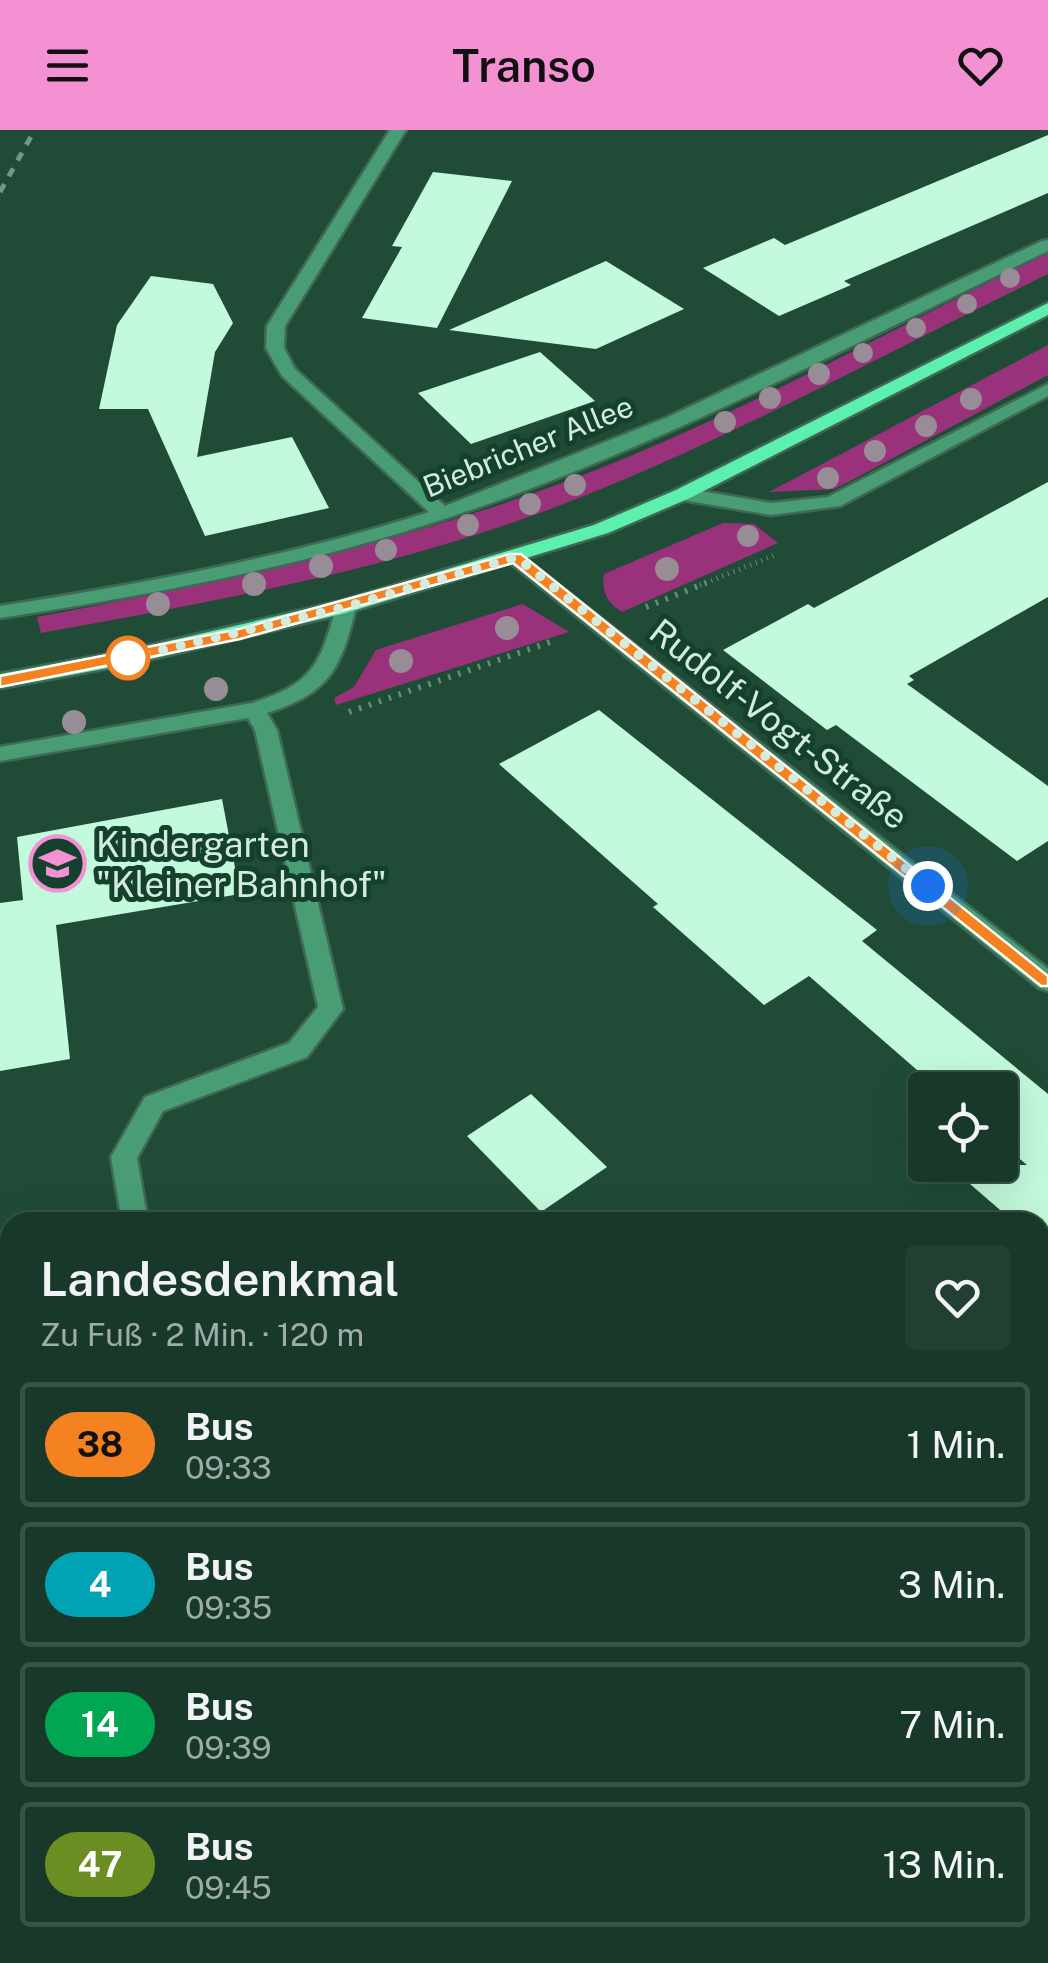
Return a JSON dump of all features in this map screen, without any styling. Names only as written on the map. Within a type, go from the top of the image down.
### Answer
[{"type":"main road","points":[[0,681],[130,658],[346,607],[516,557],[683,494],[1048,308]]},
{"type":"street","points":[[398,130],[276,326],[275,348],[288,372],[443,514]]},
{"type":"street","name":"Biebricher Allee","points":[[0,612],[250,568],[443,514],[577,463],[1048,244]]},
{"type":"street","points":[[683,494],[771,509],[833,502],[1048,389]]},
{"type":"street","name":"Rudolf-Vogt-Straße","points":[[516,557],[1048,982]]},
{"type":"street","points":[[1,754],[254,710],[292,698],[331,666],[346,607]]},
{"type":"street","points":[[133,1212],[124,1157],[154,1104],[298,1050],[331,1009],[266,730],[254,710]]},
{"type":"path","points":[[337,716],[599,626]]},
{"type":"shaded area","points":[[1048,253],[1048,274],[738,428],[548,510],[361,568],[41,633],[37,617],[373,543],[570,480],[752,401]]},
{"type":"shaded area","points":[[1048,345],[1048,375],[854,479],[834,489],[769,492]]},
{"type":"shaded area","points":[[723,523],[754,524],[778,543],[622,612],[609,601],[603,586],[604,574]]},
{"type":"shaded area","points":[[523,604],[569,632],[336,705],[334,698],[354,687],[376,650]]},
{"type":"building","points":[[1048,135],[1048,193],[844,281],[851,285],[779,316],[703,268],[774,238],[785,245]]},
{"type":"building","points":[[433,172],[512,181],[437,328],[362,318],[402,247],[392,246]]},
{"type":"building","points":[[606,261],[684,309],[596,349],[449,330]]},
{"type":"building","points":[[151,276],[213,284],[233,323],[215,352],[197,457],[292,437],[329,508],[205,536],[148,409],[99,409],[117,325]]},
{"type":"building","points":[[540,352],[595,401],[471,444],[418,393]]},
{"type":"building","points":[[1048,482],[1048,597],[909,676],[914,680],[907,684],[1048,786],[1048,841],[1017,861],[836,725],[827,730],[723,650],[808,604],[814,608]]},
{"type":"building","points":[[599,710],[877,930],[862,941],[1048,1094],[1048,1212],[1002,1212],[968,1182],[1018,1182],[1018,1165],[1027,1165],[1018,1157],[1018,1072],[919,1072],[809,976],[764,1005],[653,907],[658,904],[499,764]]},
{"type":"building","points":[[222,799],[240,894],[56,925],[70,1059],[0,1071],[0,903],[23,900],[17,837]]},
{"type":"building","points":[[531,1094],[607,1167],[541,1212],[467,1136]]},
{"type":"railway","points":[[0,192],[33,133]]},
{"type":"bus line","name":"38","points":[[0,681],[240,634],[516,557],[1048,981]]},
{"type":"place","name":"Kindergarten \"Kleiner Bahnhof\"","points":[[57,864]]},
{"type":"route","points":[[128,658],[346,607],[516,557],[928,886]]}]
